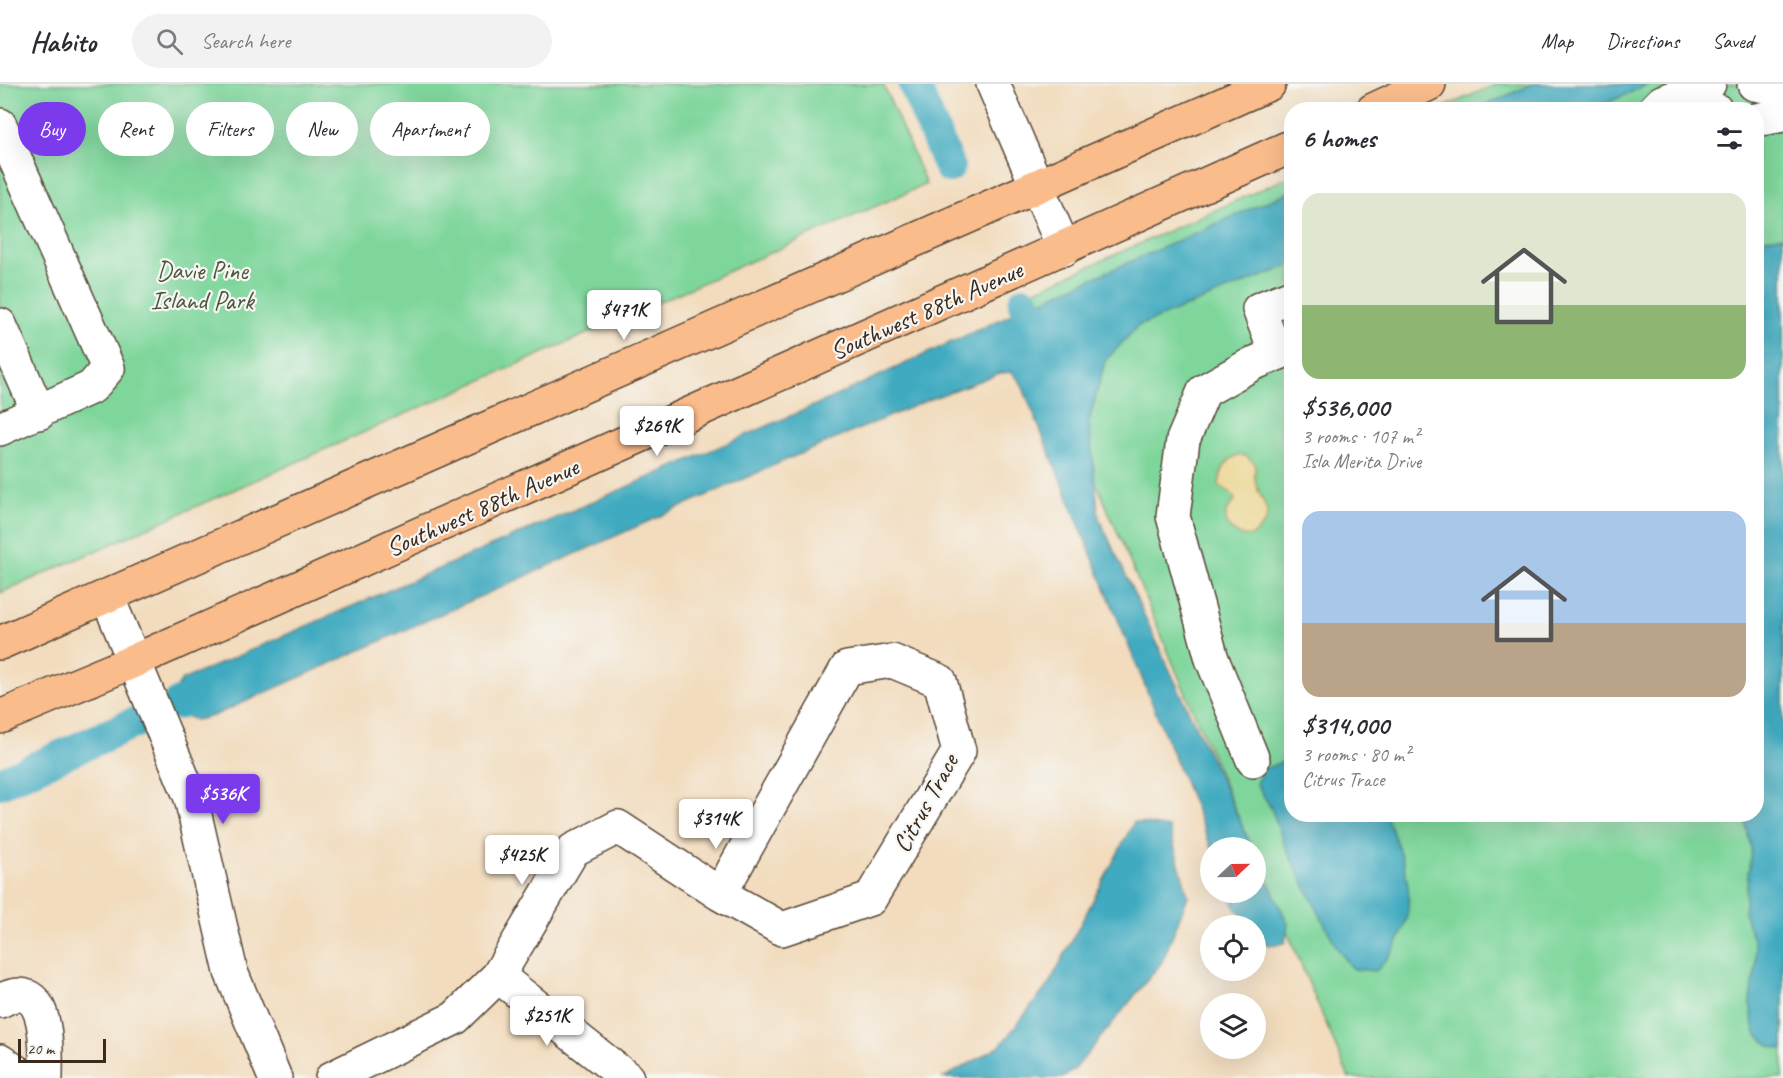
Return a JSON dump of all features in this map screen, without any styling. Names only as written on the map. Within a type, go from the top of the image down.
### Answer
[{"type":"main road","points":[[0,643],[1038,188],[1269,84]]},
{"type":"main road","points":[[1390,102],[1429,84]]},
{"type":"main road","name":"Southwest 88th Avenue","points":[[0,717],[134,661],[1284,150]]},
{"type":"street","points":[[993,84],[1064,249]]},
{"type":"street","points":[[1662,102],[1709,84]]},
{"type":"street","points":[[1754,84],[1783,88]]},
{"type":"street","points":[[1764,121],[1783,115]]},
{"type":"street","points":[[0,125],[108,368],[92,387],[0,429]]},
{"type":"street","points":[[1253,760],[1212,659],[1173,516],[1183,440],[1204,391],[1284,351],[1259,309],[1284,299]]},
{"type":"street","points":[[0,325],[39,413]]},
{"type":"street","points":[[107,596],[190,798],[231,972],[275,1078]]},
{"type":"street","name":"Citrus Trace","points":[[333,1078],[455,1018],[498,975],[573,849],[618,827],[720,894],[782,929],[870,899],[959,751],[940,681],[892,661],[847,668],[720,894]]},
{"type":"street","points":[[498,975],[627,1078]]},
{"type":"street","points":[[0,1001],[15,995],[27,997],[37,1004],[46,1033],[46,1078]]},
{"type":"street","points":[[0,1061],[25,1078]]},
{"type":"green space","name":"Davie Pine Island Park","points":[[0,84],[883,84],[926,184],[0,593]]},
{"type":"green space","points":[[1497,84],[1783,84],[1783,1078],[1349,1078],[1266,882],[1266,837],[1247,837],[1018,298],[1284,179],[1284,822],[1764,822],[1764,102],[1456,102]]},
{"type":"sand","points":[[1238,455],[1246,456],[1255,464],[1255,482],[1267,510],[1265,522],[1252,536],[1237,534],[1229,527],[1226,512],[1235,500],[1231,493],[1219,486],[1224,467]]},
{"type":"water","points":[[1533,84],[1649,84],[1609,102],[1492,102]]},
{"type":"water","points":[[1284,194],[1284,268],[1138,326],[1105,361],[1089,422],[1099,518],[1247,837],[1207,837],[1021,383],[1012,372],[1000,373],[928,400],[788,459],[213,716],[196,720],[188,717],[176,689],[182,680],[827,400],[1027,307]]},
{"type":"water","points":[[1783,236],[1783,1049],[1770,1046],[1756,1033],[1750,1000],[1756,964],[1755,946],[1744,912],[1751,848],[1745,822],[1764,822],[1764,239]]},
{"type":"water","points":[[1284,761],[1284,822],[1388,822],[1401,856],[1409,896],[1402,934],[1392,953],[1376,971],[1353,969],[1337,948],[1286,849],[1271,808],[1256,783],[1264,769]]},
{"type":"water","points":[[1134,822],[1169,828],[1188,896],[1162,962],[1075,1069],[1063,1078],[943,1078],[999,1047],[1049,984]]},
{"type":"water","points":[[1266,877],[1288,924],[1285,943],[1266,944],[1266,915],[1241,915],[1233,903],[1266,903]]},
{"type":"waterway","points":[[914,84],[949,167]]},
{"type":"waterway","points":[[1024,302],[1027,307]]},
{"type":"waterway","points":[[0,783],[134,723]]}]
